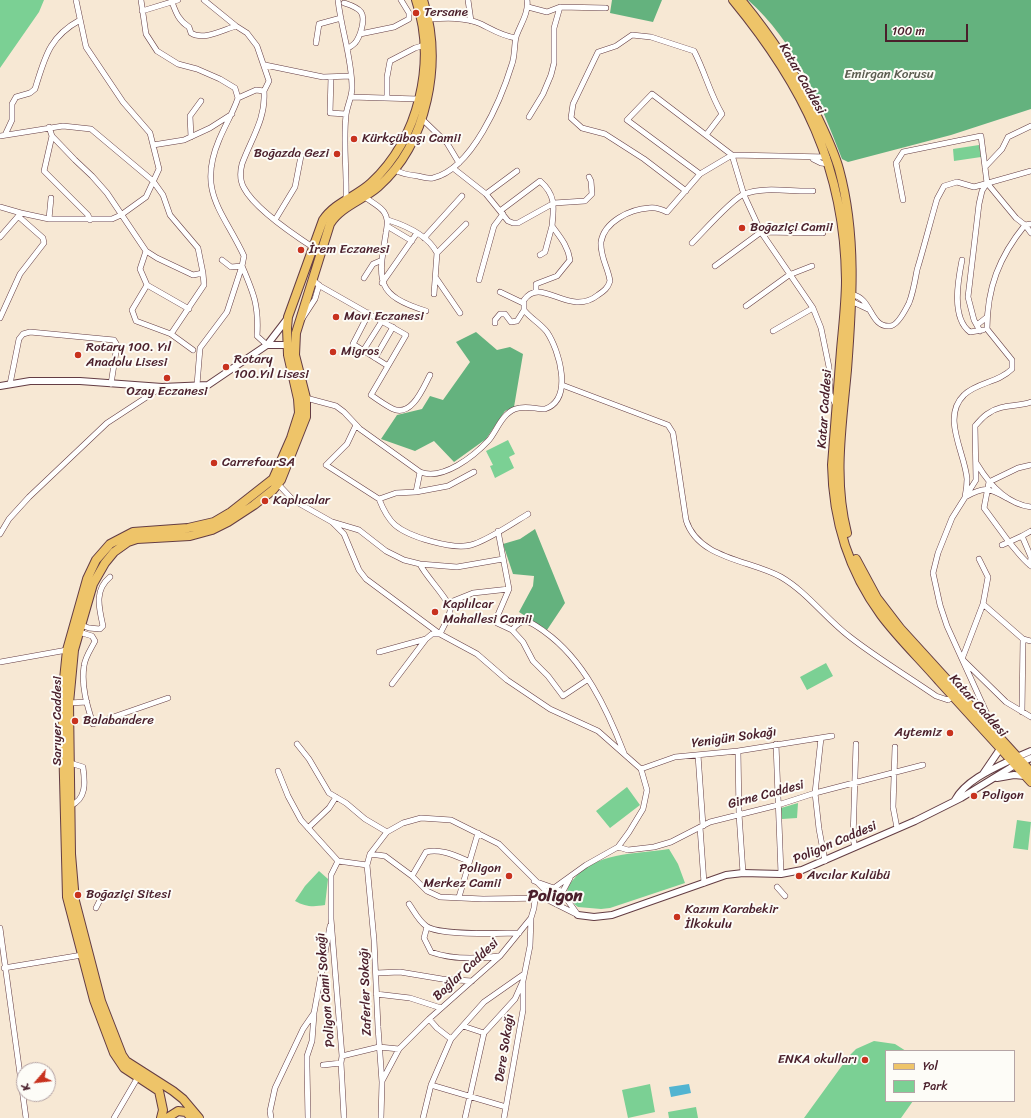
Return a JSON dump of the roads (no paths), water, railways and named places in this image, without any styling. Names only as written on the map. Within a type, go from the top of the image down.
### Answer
[{"type":"main road","name":"Katar Caddesi","points":[[733,0],[762,35],[786,72],[832,159]]},
{"type":"main road","name":"Katar Caddesi","points":[[741,0],[790,67],[813,108],[832,159],[843,234],[849,298],[839,470],[840,494],[850,544],[868,584],[886,610],[1000,749],[1016,761]]},
{"type":"main road","name":"Sarıyer Caddesi","points":[[199,1118],[183,1099],[173,1090],[130,1065],[122,1054],[101,1000],[77,913],[72,878],[69,703],[71,668],[80,628],[96,576],[105,562],[122,546],[141,539],[190,536],[212,530],[228,522],[254,505],[288,465],[304,426],[306,417],[296,364],[296,333],[316,282],[332,220],[363,194],[391,167],[428,94],[432,70],[432,45],[428,19],[420,1]]},
{"type":"main road","name":"Sarıyer Caddesi","points":[[417,116],[418,99],[425,64],[425,45],[420,1]]},
{"type":"main road","name":"Sarıyer Caddesi","points":[[302,398],[289,365],[287,345],[288,317],[323,220],[334,207],[346,200],[363,194]]},
{"type":"main road","points":[[304,276],[316,282]]},
{"type":"main road","name":"Katar Caddesi","points":[[849,298],[832,465],[837,517],[850,560],[866,591],[882,616],[990,729],[1029,776]]},
{"type":"main road","points":[[288,317],[292,321],[300,321]]},
{"type":"main road","points":[[287,345],[296,333]]},
{"type":"main road","name":"Sarıyer Caddesi","points":[[161,1118],[163,1110],[160,1094],[154,1087],[124,1068],[114,1052],[94,1000],[67,897],[62,699],[67,650],[87,579],[96,560],[110,544],[133,532],[188,528],[214,522],[275,481]]},
{"type":"main road","points":[[167,1118],[178,1111],[186,1112],[192,1118]]},
{"type":"street","points":[[0,207],[20,214],[49,219],[112,219],[121,215],[146,197],[159,169],[150,133],[123,102],[86,47],[76,0]]},
{"type":"street","points":[[140,0],[146,34],[157,51],[178,64],[220,78],[235,88],[238,98],[233,113],[219,138],[210,175],[212,194],[244,256],[227,312],[200,348],[197,385]]},
{"type":"street","points":[[204,0],[251,37],[257,46],[265,65],[269,80],[264,91],[265,104],[260,123],[242,166],[240,178],[243,188],[250,197],[275,220],[314,248]]},
{"type":"street","points":[[338,0],[351,76],[351,97],[346,114],[346,200]]},
{"type":"street","points":[[360,34],[394,27],[409,19],[409,13],[401,0]]},
{"type":"street","points":[[468,0],[471,21]]},
{"type":"street","points":[[391,167],[401,174],[432,178],[453,168],[459,163],[488,123],[513,63],[516,38],[528,7],[527,0]]},
{"type":"street","points":[[142,11],[175,1],[176,14],[182,23],[189,27],[191,33],[196,36],[202,36],[236,26]]},
{"type":"street","points":[[339,9],[345,2],[357,8],[362,13],[363,17],[360,34],[355,44],[347,49]]},
{"type":"street","points":[[528,7],[547,12],[560,8],[606,8]]},
{"type":"street","points":[[529,117],[543,94],[551,75],[554,63],[554,28],[560,8]]},
{"type":"street","points":[[316,43],[319,24],[341,18]]},
{"type":"street","points":[[428,19],[446,18],[471,21],[506,37],[516,38]]},
{"type":"street","points":[[2,135],[12,120],[12,104],[16,97],[30,93],[35,89],[49,49],[56,36],[67,27],[80,20]]},
{"type":"street","points":[[686,191],[644,159],[605,134],[582,128],[571,118],[573,104],[598,52],[616,46],[632,36],[650,37],[694,51],[701,65],[709,90],[722,114],[706,135]]},
{"type":"street","points":[[387,98],[387,77],[390,61],[415,48],[425,45]]},
{"type":"street","points":[[265,65],[287,71],[331,77],[351,76]]},
{"type":"street","points":[[331,77],[330,112],[346,114]]},
{"type":"street","points":[[238,98],[256,90],[264,91]]},
{"type":"street","points":[[700,174],[627,120],[652,94],[732,155],[744,195],[761,232],[813,308],[821,328],[829,367],[830,394],[838,408]]},
{"type":"street","points":[[351,97],[418,99]]},
{"type":"street","points":[[191,137],[190,116],[201,101]]},
{"type":"street","points":[[153,145],[184,140],[233,113]]},
{"type":"street","points":[[417,116],[448,143],[459,163]]},
{"type":"street","points":[[2,135],[49,127],[64,126],[91,129],[153,181],[163,195],[170,215],[198,248],[203,273],[204,286],[171,334]]},
{"type":"street","points":[[985,167],[1002,149],[1008,137],[1031,126]]},
{"type":"street","points":[[49,127],[52,136],[92,176],[117,207],[146,251],[157,258],[193,275],[203,273]]},
{"type":"street","points":[[52,136],[44,171],[88,215],[90,220]]},
{"type":"street","points":[[903,200],[896,163],[903,152],[981,136],[987,183],[1016,218],[1025,225],[1031,233]]},
{"type":"street","points":[[495,323],[495,320],[500,314],[505,314],[512,322],[517,321],[524,310],[523,303],[527,296],[536,291],[541,291],[571,302],[583,303],[595,298],[605,290],[610,281],[601,250],[603,234],[607,228],[619,218],[642,209],[650,207],[667,212],[700,174],[732,155],[783,155],[812,158],[821,163],[832,159]]},
{"type":"street","points":[[275,220],[295,187],[301,156]]},
{"type":"street","points":[[453,168],[486,194],[508,221],[513,223],[518,223],[554,203],[585,201],[592,194],[591,181],[589,177]]},
{"type":"street","points":[[486,194],[517,171]]},
{"type":"street","points":[[849,298],[868,308],[875,319],[882,324],[890,326],[896,324],[909,303],[937,199],[944,186],[957,182],[974,187],[1031,171]]},
{"type":"street","points":[[479,280],[494,226],[501,213],[540,181],[546,186],[554,203],[552,226],[545,252],[540,255]]},
{"type":"street","points":[[980,331],[968,297],[979,204],[982,191],[987,183]]},
{"type":"street","points":[[692,243],[714,220],[744,195],[766,190],[812,191]]},
{"type":"street","points":[[363,194],[384,212],[388,220],[380,261],[382,283],[388,294],[426,311]]},
{"type":"street","points":[[424,238],[462,196]]},
{"type":"street","points":[[49,219],[52,198]]},
{"type":"street","points":[[0,237],[20,214]]},
{"type":"street","points":[[0,318],[20,274],[44,243],[43,238],[20,214]]},
{"type":"street","points":[[388,220],[404,225],[417,233],[424,238],[438,253]]},
{"type":"street","points":[[434,294],[438,253],[466,224]]},
{"type":"street","points":[[965,498],[967,480],[962,452],[956,431],[954,416],[956,404],[965,394],[1004,376],[1012,368],[1012,360],[987,329],[990,292],[998,266],[1008,246],[1025,225],[1031,224]]},
{"type":"street","points":[[387,226],[412,241]]},
{"type":"street","points":[[536,291],[536,284],[556,276],[570,260],[569,252],[562,239],[552,226]]},
{"type":"street","points":[[715,266],[761,232],[823,232]]},
{"type":"street","points":[[382,283],[417,233]]},
{"type":"street","points":[[146,251],[140,269],[147,285],[189,309]]},
{"type":"street","points":[[222,260],[231,267],[242,266]]},
{"type":"street","points":[[962,260],[957,284],[960,319],[965,328],[970,332],[987,329]]},
{"type":"street","points":[[364,278],[373,264],[380,261]]},
{"type":"street","points":[[242,266],[255,295],[258,314],[257,336],[267,345],[287,345]]},
{"type":"street","points":[[746,306],[789,275],[812,266]]},
{"type":"street","points":[[436,278],[460,313]]},
{"type":"street","points":[[316,282],[406,335],[371,395],[394,409],[404,409],[412,405],[430,375]]},
{"type":"street","points":[[147,285],[132,310],[136,321],[171,334],[193,350]]},
{"type":"street","points":[[500,292],[523,303]]},
{"type":"street","points":[[773,331],[813,308]]},
{"type":"street","points":[[302,398],[336,406],[356,425],[381,445],[420,472],[427,475],[436,475],[448,471],[480,448],[489,439],[507,414],[512,410],[523,407],[543,410],[549,408],[557,401],[562,392],[554,344],[540,323],[524,310]]},
{"type":"street","points":[[369,313],[353,344],[388,366]]},
{"type":"street","points":[[0,386],[30,381],[110,384],[162,388],[208,384],[267,345],[288,317]]},
{"type":"street","points":[[977,325],[987,317]]},
{"type":"street","points":[[363,351],[382,321]]},
{"type":"street","points":[[375,358],[393,327]]},
{"type":"street","points":[[10,384],[19,339],[23,334],[30,332],[114,340],[117,345],[110,384]]},
{"type":"street","points":[[562,385],[668,425],[673,433],[686,520],[691,533],[698,541],[727,557],[784,579],[849,637],[936,696],[948,700],[956,694]]},
{"type":"street","points":[[0,534],[8,519],[29,497],[107,423],[162,388]]},
{"type":"street","points":[[990,729],[987,714],[940,606],[933,573],[938,553],[952,518],[976,480],[975,426],[989,412],[1002,407],[1022,406],[1031,402]]},
{"type":"street","points":[[356,425],[347,444],[326,464],[380,499],[389,519],[397,527],[441,544],[457,547],[472,545],[528,514]]},
{"type":"street","points":[[976,463],[989,482],[1007,498]]},
{"type":"street","points":[[1030,565],[1009,542],[984,508],[989,482],[1018,468],[1031,465]]},
{"type":"street","points":[[416,492],[420,472]]},
{"type":"street","points":[[380,499],[396,493],[416,492],[448,486],[474,472]]},
{"type":"street","points":[[275,481],[293,500],[332,522],[359,530],[386,552],[404,560],[420,564],[457,567],[503,559]]},
{"type":"street","points":[[965,498],[979,490],[987,488],[1021,505],[1031,507]]},
{"type":"street","points":[[332,522],[344,534],[359,570],[366,579],[440,634],[478,654],[507,680],[550,709],[598,731],[641,769],[647,790],[644,809],[618,848],[586,864],[554,888],[548,895],[535,899],[507,897],[483,899],[440,897],[427,890],[412,876],[385,856],[370,854]]},
{"type":"street","points":[[498,531],[509,589],[496,621],[512,630],[523,642],[533,661],[548,676],[563,696],[587,680]]},
{"type":"street","points":[[1002,545],[1031,531]]},
{"type":"street","points":[[1022,536],[1031,557],[1030,565]]},
{"type":"street","points":[[962,659],[983,604],[988,577],[979,559]]},
{"type":"street","points":[[420,564],[424,573],[448,603],[450,611],[440,634]]},
{"type":"street","points":[[80,628],[100,629],[103,626],[98,603],[99,591],[104,581],[110,577]]},
{"type":"street","points":[[448,603],[473,593],[509,589]]},
{"type":"street","points":[[983,604],[1023,639],[1031,641]]},
{"type":"street","points":[[512,630],[518,623],[524,621],[533,623],[560,643],[587,680],[614,728],[624,754]]},
{"type":"street","points":[[80,628],[92,636],[95,641],[84,665],[83,681],[86,702],[93,724],[168,698]]},
{"type":"street","points":[[392,684],[426,639],[432,634],[440,634]]},
{"type":"street","points":[[379,652],[426,639]]},
{"type":"street","points":[[1022,712],[1023,639]]},
{"type":"street","points":[[0,662],[67,650]]},
{"type":"street","points":[[962,659],[1006,702],[1031,717]]},
{"type":"street","points":[[69,703],[86,702]]},
{"type":"street","name":"Yenigün Sokağı","points":[[641,769],[675,757],[738,751],[832,736]]},
{"type":"street","points":[[820,738],[815,793],[819,829],[825,861]]},
{"type":"street","points":[[297,744],[309,759],[329,793],[365,819],[387,832]]},
{"type":"street","points":[[776,744],[781,874]]},
{"type":"street","points":[[855,847],[856,744]]},
{"type":"street","points":[[895,747],[893,774],[896,828]]},
{"type":"street","points":[[980,777],[1000,749]]},
{"type":"street","points":[[1016,761],[1031,750]]},
{"type":"street","points":[[738,751],[739,814],[743,873]]},
{"type":"street","points":[[698,755],[704,883]]},
{"type":"street","points":[[1016,761],[1031,758]]},
{"type":"street","name":"Poligon Caddesi","points":[[955,800],[959,793],[980,777],[1016,761]]},
{"type":"street","name":"Poligon Caddesi","points":[[578,915],[594,917],[612,915],[726,876],[743,873],[781,874],[802,870],[825,861],[955,800],[990,781],[1016,761]]},
{"type":"street","points":[[70,763],[83,767],[86,784],[83,794],[78,801],[70,806]]},
{"type":"street","name":"Girne Caddesi","points":[[618,848],[628,850],[654,847],[671,842],[710,822],[778,805],[815,793],[893,774],[907,768],[923,765]]},
{"type":"street","points":[[278,771],[300,820],[338,861],[367,865],[370,854],[387,832],[403,823],[421,818],[451,820],[478,832],[499,844],[548,895],[550,902],[578,915]]},
{"type":"street","points":[[990,781],[1009,775],[1029,776]]},
{"type":"street","points":[[308,828],[329,808],[336,797]]},
{"type":"street","points":[[458,897],[478,832]]},
{"type":"street","points":[[412,876],[426,852],[443,852],[468,861]]},
{"type":"street","name":"Poligon Cami Sokağı","points":[[338,861],[331,875],[331,919],[342,1056],[341,1063],[344,1118]]},
{"type":"street","name":"Zaferler Sokağı","points":[[367,865],[376,973],[382,1082],[381,1118]]},
{"type":"street","points":[[555,903],[561,900],[562,893],[570,877]]},
{"type":"street","points":[[534,881],[559,889],[578,915]]},
{"type":"street","points":[[777,887],[786,896]]},
{"type":"street","points":[[96,908],[101,898]]},
{"type":"street","name":"Bağlar Caddesi","points":[[382,1082],[399,1049],[429,1019],[500,956],[531,918],[535,899]]},
{"type":"street","points":[[409,904],[427,927],[472,933],[519,933]]},
{"type":"street","points":[[465,1118],[484,1033],[515,999],[523,981],[530,946],[531,918]]},
{"type":"street","points":[[308,1118],[307,1056],[312,1041],[314,1013],[331,919]]},
{"type":"street","points":[[427,927],[424,938],[431,952],[455,958],[479,959],[500,956]]},
{"type":"street","points":[[0,928],[4,968],[26,1118]]},
{"type":"street","points":[[4,968],[82,955]]},
{"type":"street","points":[[376,973],[400,972],[442,979],[472,981]]},
{"type":"street","points":[[423,1118],[431,1085],[451,1038],[484,1002],[524,974]]},
{"type":"street","name":"Dere Sokağı","points":[[504,1118],[523,1010],[523,981]]},
{"type":"street","points":[[376,994],[410,998],[441,1008]]},
{"type":"street","points":[[271,1118],[270,1110],[275,1088],[303,1029],[314,1013]]},
{"type":"street","points":[[429,1019],[437,1028],[451,1038]]},
{"type":"street","points":[[463,1026],[484,1033]]},
{"type":"street","points":[[342,1056],[379,1047],[399,1049]]},
{"type":"street","points":[[323,1065],[341,1063]]},
{"type":"street","points":[[114,1118],[138,1077]]},
{"type":"street","points":[[431,1085],[506,1107]]},
{"type":"water","points":[[689,1084],[691,1093],[671,1097],[669,1087]]},
{"type":"place","name":"Tersane","points":[[416,13]]},
{"type":"place","name":"Kürkçübaşı Camii","points":[[354,139]]},
{"type":"place","name":"Boğazda Gezi","points":[[337,154]]},
{"type":"place","name":"Boğaziçi Camii","points":[[742,228]]},
{"type":"place","name":"İrem Eczanesi","points":[[301,250]]},
{"type":"place","name":"Mavi Eczanesi","points":[[336,317]]},
{"type":"place","name":"Migros","points":[[333,352]]},
{"type":"place","name":"Rotary 100. Yıl Anadolu Lisesi","points":[[78,355]]},
{"type":"place","name":"Rotary 100.Yıl Lisesi","points":[[226,367]]},
{"type":"place","name":"Ozay Eczanesi","points":[[167,378]]},
{"type":"place","name":"CarrefourSA","points":[[214,463]]},
{"type":"place","name":"Kaplıcalar","points":[[265,501]]},
{"type":"place","name":"Kaplılcar Mahallesi Camii","points":[[435,612]]},
{"type":"place","name":"Balabandere","points":[[75,721]]},
{"type":"place","name":"Aytemiz","points":[[950,733]]},
{"type":"place","name":"Poligon","points":[[974,796]]},
{"type":"place","name":"Poligon Merkez Camii","points":[[509,876]]},
{"type":"place","name":"Avcılar Kulübü","points":[[799,876]]},
{"type":"place","name":"Boğaziçi Sitesi","points":[[78,895]]},
{"type":"place","name":"Kazım Karabekir İlkokulu","points":[[677,917]]},
{"type":"place","name":"ENKA okulları","points":[[865,1060]]},
{"type":"district","name":"Poligon","points":[[555,897]]},
{"type":"park label","name":"Emirgan Korusu","points":[[889,75]]}]
